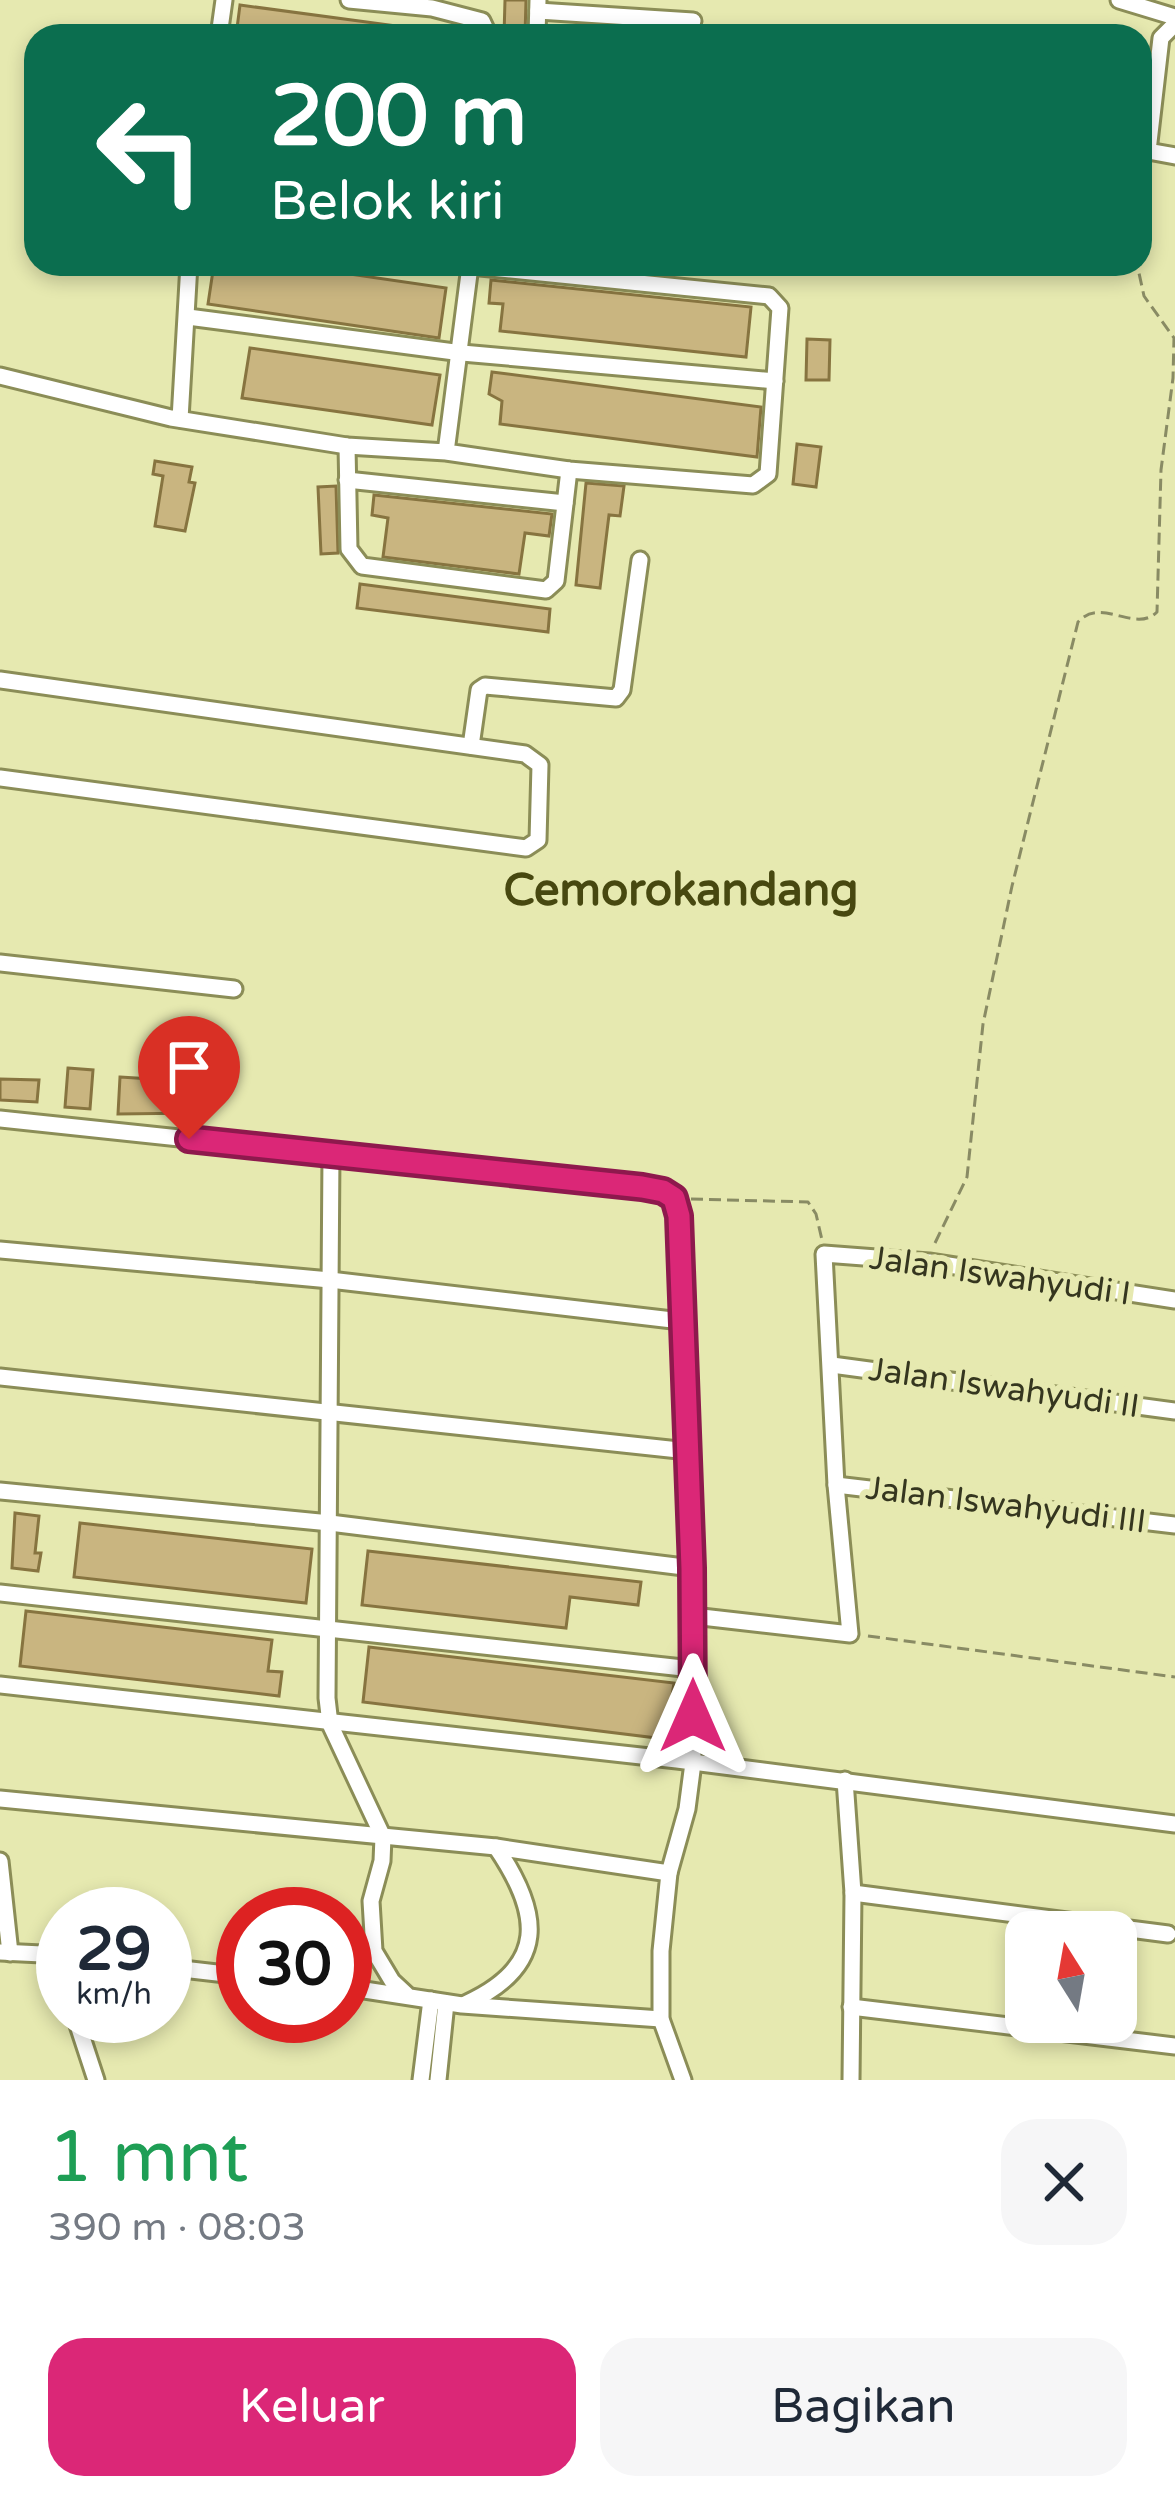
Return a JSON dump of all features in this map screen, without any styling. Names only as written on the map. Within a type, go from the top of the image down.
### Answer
[{"type":"street","points":[[349,0],[474,16],[484,24]]},
{"type":"street","points":[[1119,0],[1175,20],[1161,38],[1152,116]]},
{"type":"street","points":[[538,6],[693,21]]},
{"type":"street","points":[[175,418],[189,276]]},
{"type":"street","points":[[446,452],[469,276]]},
{"type":"street","points":[[0,376],[120,407],[346,446],[446,452],[569,470],[759,483],[768,474],[782,315],[769,296],[576,276]]},
{"type":"street","points":[[188,317],[462,352],[775,381]]},
{"type":"street","points":[[346,446],[349,549],[362,566],[546,590],[556,581],[569,470]]},
{"type":"street","points":[[347,480],[565,503]]},
{"type":"street","points":[[471,746],[479,690],[485,686],[616,698],[622,690],[640,560]]},
{"type":"street","points":[[0,680],[525,754],[540,765],[538,840],[526,848],[0,778]]},
{"type":"street","points":[[0,963],[234,989]]},
{"type":"street","points":[[0,1119],[642,1187],[674,1198],[679,1216],[692,1568],[693,1763],[687,1810],[669,1873],[661,1951],[661,2019],[683,2080]]},
{"type":"street","points":[[332,1154],[330,1724],[383,1837],[371,1901],[371,1934],[382,1967],[406,1994]]},
{"type":"street","points":[[0,1250],[330,1280],[681,1321]]},
{"type":"street","points":[[693,1616],[850,1634],[836,1485],[824,1254]]},
{"type":"street","name":"Jalan Iswahyudi I","points":[[824,1254],[929,1262],[1175,1300]]},
{"type":"street","name":"Jalan Iswahyudi II","points":[[832,1366],[1175,1411]]},
{"type":"street","points":[[0,1377],[688,1451]]},
{"type":"street","name":"Jalan Iswahyudi III","points":[[836,1485],[1175,1525]]},
{"type":"street","points":[[0,1491],[330,1523],[692,1568]]},
{"type":"street","points":[[0,1593],[692,1670]]},
{"type":"street","points":[[0,1685],[845,1780],[1175,1824]]},
{"type":"street","points":[[845,1780],[853,1893],[851,2080]]},
{"type":"street","points":[[0,1799],[496,1847],[669,1873]]},
{"type":"street","points":[[446,2003],[499,1983],[524,1952],[528,1902],[496,1847]]},
{"type":"street","points":[[0,1861],[5,1953],[36,1954]]},
{"type":"street","points":[[853,1893],[1168,1934]]},
{"type":"street","points":[[372,1991],[446,2003],[661,2019]]},
{"type":"street","points":[[422,2080],[446,2003]]},
{"type":"street","points":[[438,2080],[446,2003]]},
{"type":"street","points":[[851,2007],[1175,2046]]},
{"type":"street","points":[[84,2043],[96,2080]]},
{"type":"path","points":[[929,1262],[967,1177],[987,1003],[1078,622],[1095,612],[1141,620],[1157,612],[1160,470],[1174,378],[1174,338],[1144,296],[1140,276]]},
{"type":"path","points":[[674,1198],[808,1202],[816,1214],[824,1254]]},
{"type":"path","points":[[850,1634],[1175,1677]]},
{"type":"building","points":[[505,0],[526,0],[525,24],[504,24]]},
{"type":"building","points":[[240,5],[382,24],[238,24]]},
{"type":"building","points":[[212,276],[364,276],[446,288],[439,338],[208,304]]},
{"type":"building","points":[[491,280],[751,307],[746,357],[500,331],[503,304],[489,303]]},
{"type":"building","points":[[807,339],[830,340],[829,380],[806,380]]},
{"type":"building","points":[[250,348],[440,375],[432,425],[242,398]]},
{"type":"building","points":[[492,372],[761,407],[757,457],[500,424],[502,401],[489,394]]},
{"type":"building","points":[[797,444],[821,447],[816,487],[793,484]]},
{"type":"building","points":[[155,461],[192,467],[189,482],[195,483],[185,531],[155,526],[163,476],[153,474]]},
{"type":"building","points":[[586,483],[624,486],[620,516],[609,515],[600,588],[576,585]]},
{"type":"building","points":[[336,486],[338,553],[321,554],[318,487]]},
{"type":"building","points":[[374,495],[552,514],[549,536],[525,533],[519,574],[383,557],[388,518],[372,515]]},
{"type":"building","points":[[360,584],[550,609],[548,632],[357,608]]},
{"type":"building","points":[[68,1068],[93,1070],[90,1109],[65,1107]]},
{"type":"building","points":[[120,1077],[199,1082],[197,1113],[118,1114]]},
{"type":"building","points":[[0,1079],[39,1080],[37,1102],[0,1100]]},
{"type":"building","points":[[15,1513],[39,1516],[38,1571],[12,1568]]},
{"type":"building","points":[[80,1523],[312,1549],[306,1603],[74,1577]]},
{"type":"building","points":[[368,1551],[641,1582],[638,1605],[570,1597],[566,1628],[362,1605]]},
{"type":"building","points":[[26,1611],[272,1640],[268,1671],[282,1672],[279,1696],[20,1666]]},
{"type":"building","points":[[369,1647],[674,1683],[665,1739],[363,1702]]},
{"type":"district","name":"Cemorokandang","points":[[681,891]]},
{"type":"route","points":[[189,1139],[642,1187],[674,1198],[682,1267],[693,1716]]}]
